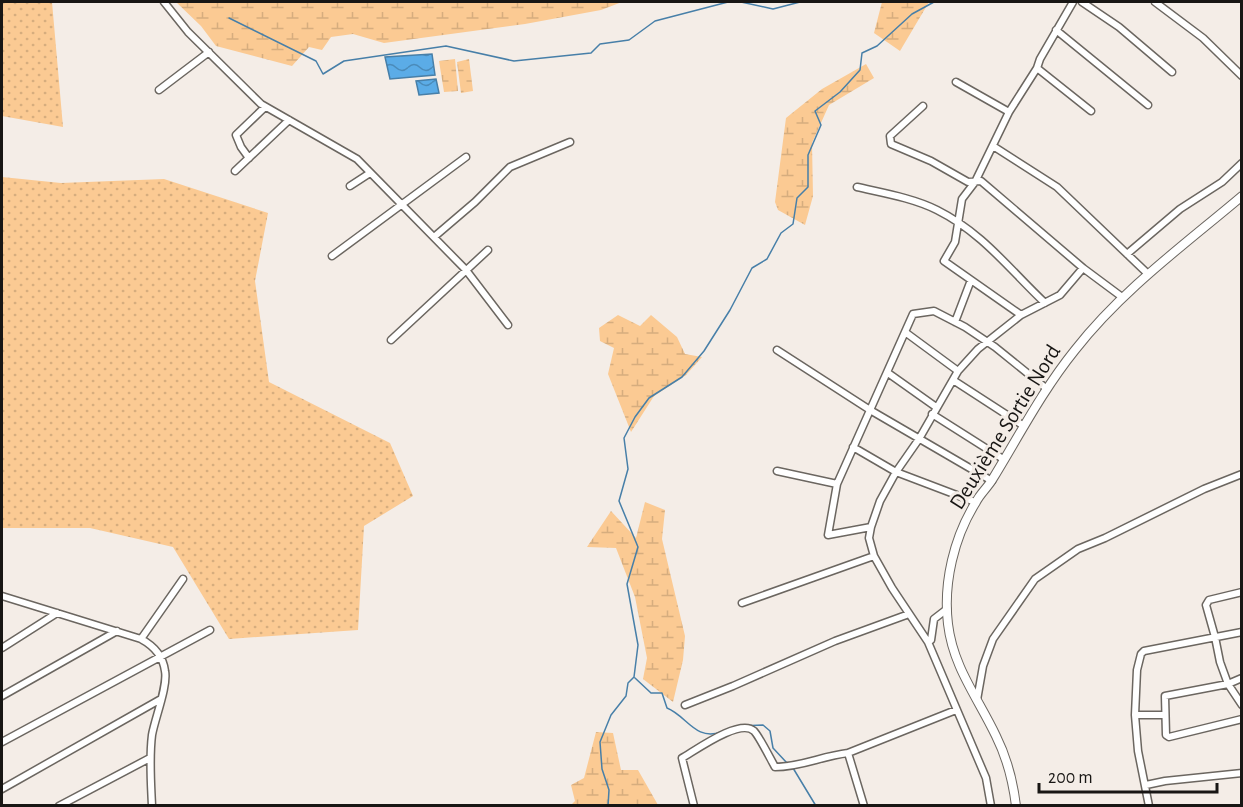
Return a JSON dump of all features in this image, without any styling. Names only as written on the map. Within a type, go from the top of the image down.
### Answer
[{"type":"main road","name":"Deuxième Sortie Nord","points":[[1016,806],[1004,754],[954,655],[947,609],[948,587],[963,527],[975,502],[992,481],[1047,389],[1075,350],[1122,297],[1242,196]]},
{"type":"street","points":[[164,2],[183,27],[233,75],[247,92],[265,107],[345,151],[370,173],[466,270],[508,325]]},
{"type":"street","points":[[1021,315],[944,261],[955,242],[962,199],[975,183],[1008,112],[1037,68],[1073,2]]},
{"type":"street","points":[[1082,2],[1119,27],[1172,72]]},
{"type":"street","points":[[1155,2],[1203,38],[1242,76]]},
{"type":"street","points":[[1056,30],[1148,105]]},
{"type":"street","points":[[159,90],[208,52]]},
{"type":"street","points":[[1037,68],[1091,111]]},
{"type":"street","points":[[956,82],[1008,112]]},
{"type":"street","points":[[923,106],[891,136],[891,144],[931,161],[968,182],[981,181],[1083,268],[1122,297]]},
{"type":"street","points":[[249,158],[236,135],[265,107]]},
{"type":"street","points":[[235,171],[289,120]]},
{"type":"street","points":[[434,237],[475,202],[510,167],[570,142]]},
{"type":"street","points":[[993,146],[1057,187],[1148,274]]},
{"type":"street","points":[[332,256],[466,157]]},
{"type":"street","points":[[1127,254],[1173,214],[1222,182],[1242,163]]},
{"type":"street","points":[[350,186],[370,173]]},
{"type":"street","points":[[857,187],[897,196],[936,209],[959,223],[987,244],[1045,303]]},
{"type":"street","points":[[391,340],[488,250]]},
{"type":"street","points":[[991,806],[986,778],[928,642],[874,556],[869,538],[880,501],[958,371],[978,349],[1021,315],[1060,295],[1083,268]]},
{"type":"street","points":[[955,322],[971,280]]},
{"type":"street","points":[[871,527],[828,535],[837,484],[913,314],[934,311],[955,322],[988,342],[1047,389]]},
{"type":"street","points":[[905,332],[958,371]]},
{"type":"street","points":[[777,350],[870,410],[992,481]]},
{"type":"street","points":[[888,373],[936,407]]},
{"type":"street","points":[[953,380],[1024,426]]},
{"type":"street","points":[[932,414],[1004,459]]},
{"type":"street","points":[[853,447],[896,472],[975,502]]},
{"type":"street","points":[[777,471],[837,484]]},
{"type":"street","points":[[977,700],[983,666],[993,639],[1035,579],[1078,549],[1204,489],[1242,474]]},
{"type":"street","points":[[742,603],[874,556]]},
{"type":"street","points":[[141,639],[183,579]]},
{"type":"street","points":[[1242,592],[1206,602],[1220,662],[1228,684],[1242,705]]},
{"type":"street","points":[[3,598],[141,639],[154,647],[160,655],[166,673],[150,758],[152,806]]},
{"type":"street","points":[[928,642],[931,640],[934,619],[947,609]]},
{"type":"street","points":[[2,648],[57,614]]},
{"type":"street","points":[[684,705],[835,641],[909,614]]},
{"type":"street","points":[[2,742],[210,630]]},
{"type":"street","points":[[2,696],[117,631]]},
{"type":"street","points":[[1149,806],[1138,751],[1136,715],[1137,670],[1142,652],[1242,632]]},
{"type":"street","points":[[1242,678],[1228,684],[1168,695],[1164,698],[1166,735],[1169,737],[1242,719]]},
{"type":"street","points":[[2,789],[161,699]]},
{"type":"street","points":[[694,806],[682,758],[718,737],[739,728],[749,728],[755,732],[775,768],[792,767],[826,756],[848,753],[956,710]]},
{"type":"street","points":[[1136,715],[1166,715]]},
{"type":"street","points":[[848,753],[864,806]]},
{"type":"street","points":[[59,806],[150,758]]},
{"type":"street","points":[[1146,785],[1242,773]]},
{"type":"green space","points":[[2,2],[52,2],[63,127],[2,116]]},
{"type":"green space","points":[[176,2],[622,2],[601,10],[525,24],[384,43],[353,34],[331,37],[322,50],[309,47],[292,66],[216,46],[201,26]]},
{"type":"green space","points":[[882,2],[929,2],[900,51],[874,33]]},
{"type":"green space","points":[[455,59],[458,91],[444,92],[439,61]]},
{"type":"green space","points":[[469,59],[473,91],[461,93],[457,62]]},
{"type":"green space","points":[[866,64],[874,78],[829,105],[812,143],[813,196],[805,225],[778,210],[775,202],[786,118],[822,89]]},
{"type":"green space","points":[[2,177],[61,183],[164,179],[268,213],[255,281],[269,382],[390,443],[413,496],[364,526],[358,630],[229,639],[173,547],[90,528],[2,528]]},
{"type":"green space","points":[[618,315],[640,326],[651,315],[677,337],[685,354],[702,357],[686,375],[654,396],[631,432],[608,374],[614,348],[600,341],[599,328]]},
{"type":"green space","points":[[645,502],[665,510],[662,539],[685,636],[683,660],[673,702],[643,679],[647,658],[635,597],[616,548],[587,547],[611,511],[636,538]]},
{"type":"green space","points":[[596,732],[613,733],[621,770],[638,770],[658,805],[571,805],[575,801],[571,785],[584,778]]},
{"type":"water","points":[[432,54],[435,75],[390,79],[385,57]]},
{"type":"water","points":[[436,79],[439,93],[419,95],[416,81]]},
{"type":"waterway","points":[[229,18],[316,61],[323,74],[344,61],[446,46],[514,61],[591,53],[600,44],[629,40],[655,21],[728,2]]},
{"type":"waterway","points":[[741,2],[773,9],[800,2]]},
{"type":"waterway","points":[[608,806],[609,790],[602,769],[600,742],[611,715],[626,696],[628,683],[634,677],[638,645],[627,584],[638,547],[619,501],[628,469],[624,438],[635,417],[649,398],[682,377],[704,351],[730,310],[752,268],[767,259],[781,233],[793,224],[797,198],[808,187],[808,155],[821,125],[815,111],[840,92],[860,70],[862,53],[877,46],[912,14],[934,2]]},
{"type":"waterway","points":[[635,678],[651,693],[662,693],[667,708],[698,730],[712,734],[721,732]]},
{"type":"waterway","points":[[740,726],[763,725],[770,731],[773,748],[787,763]]},
{"type":"waterway","points":[[793,768],[816,806]]}]
